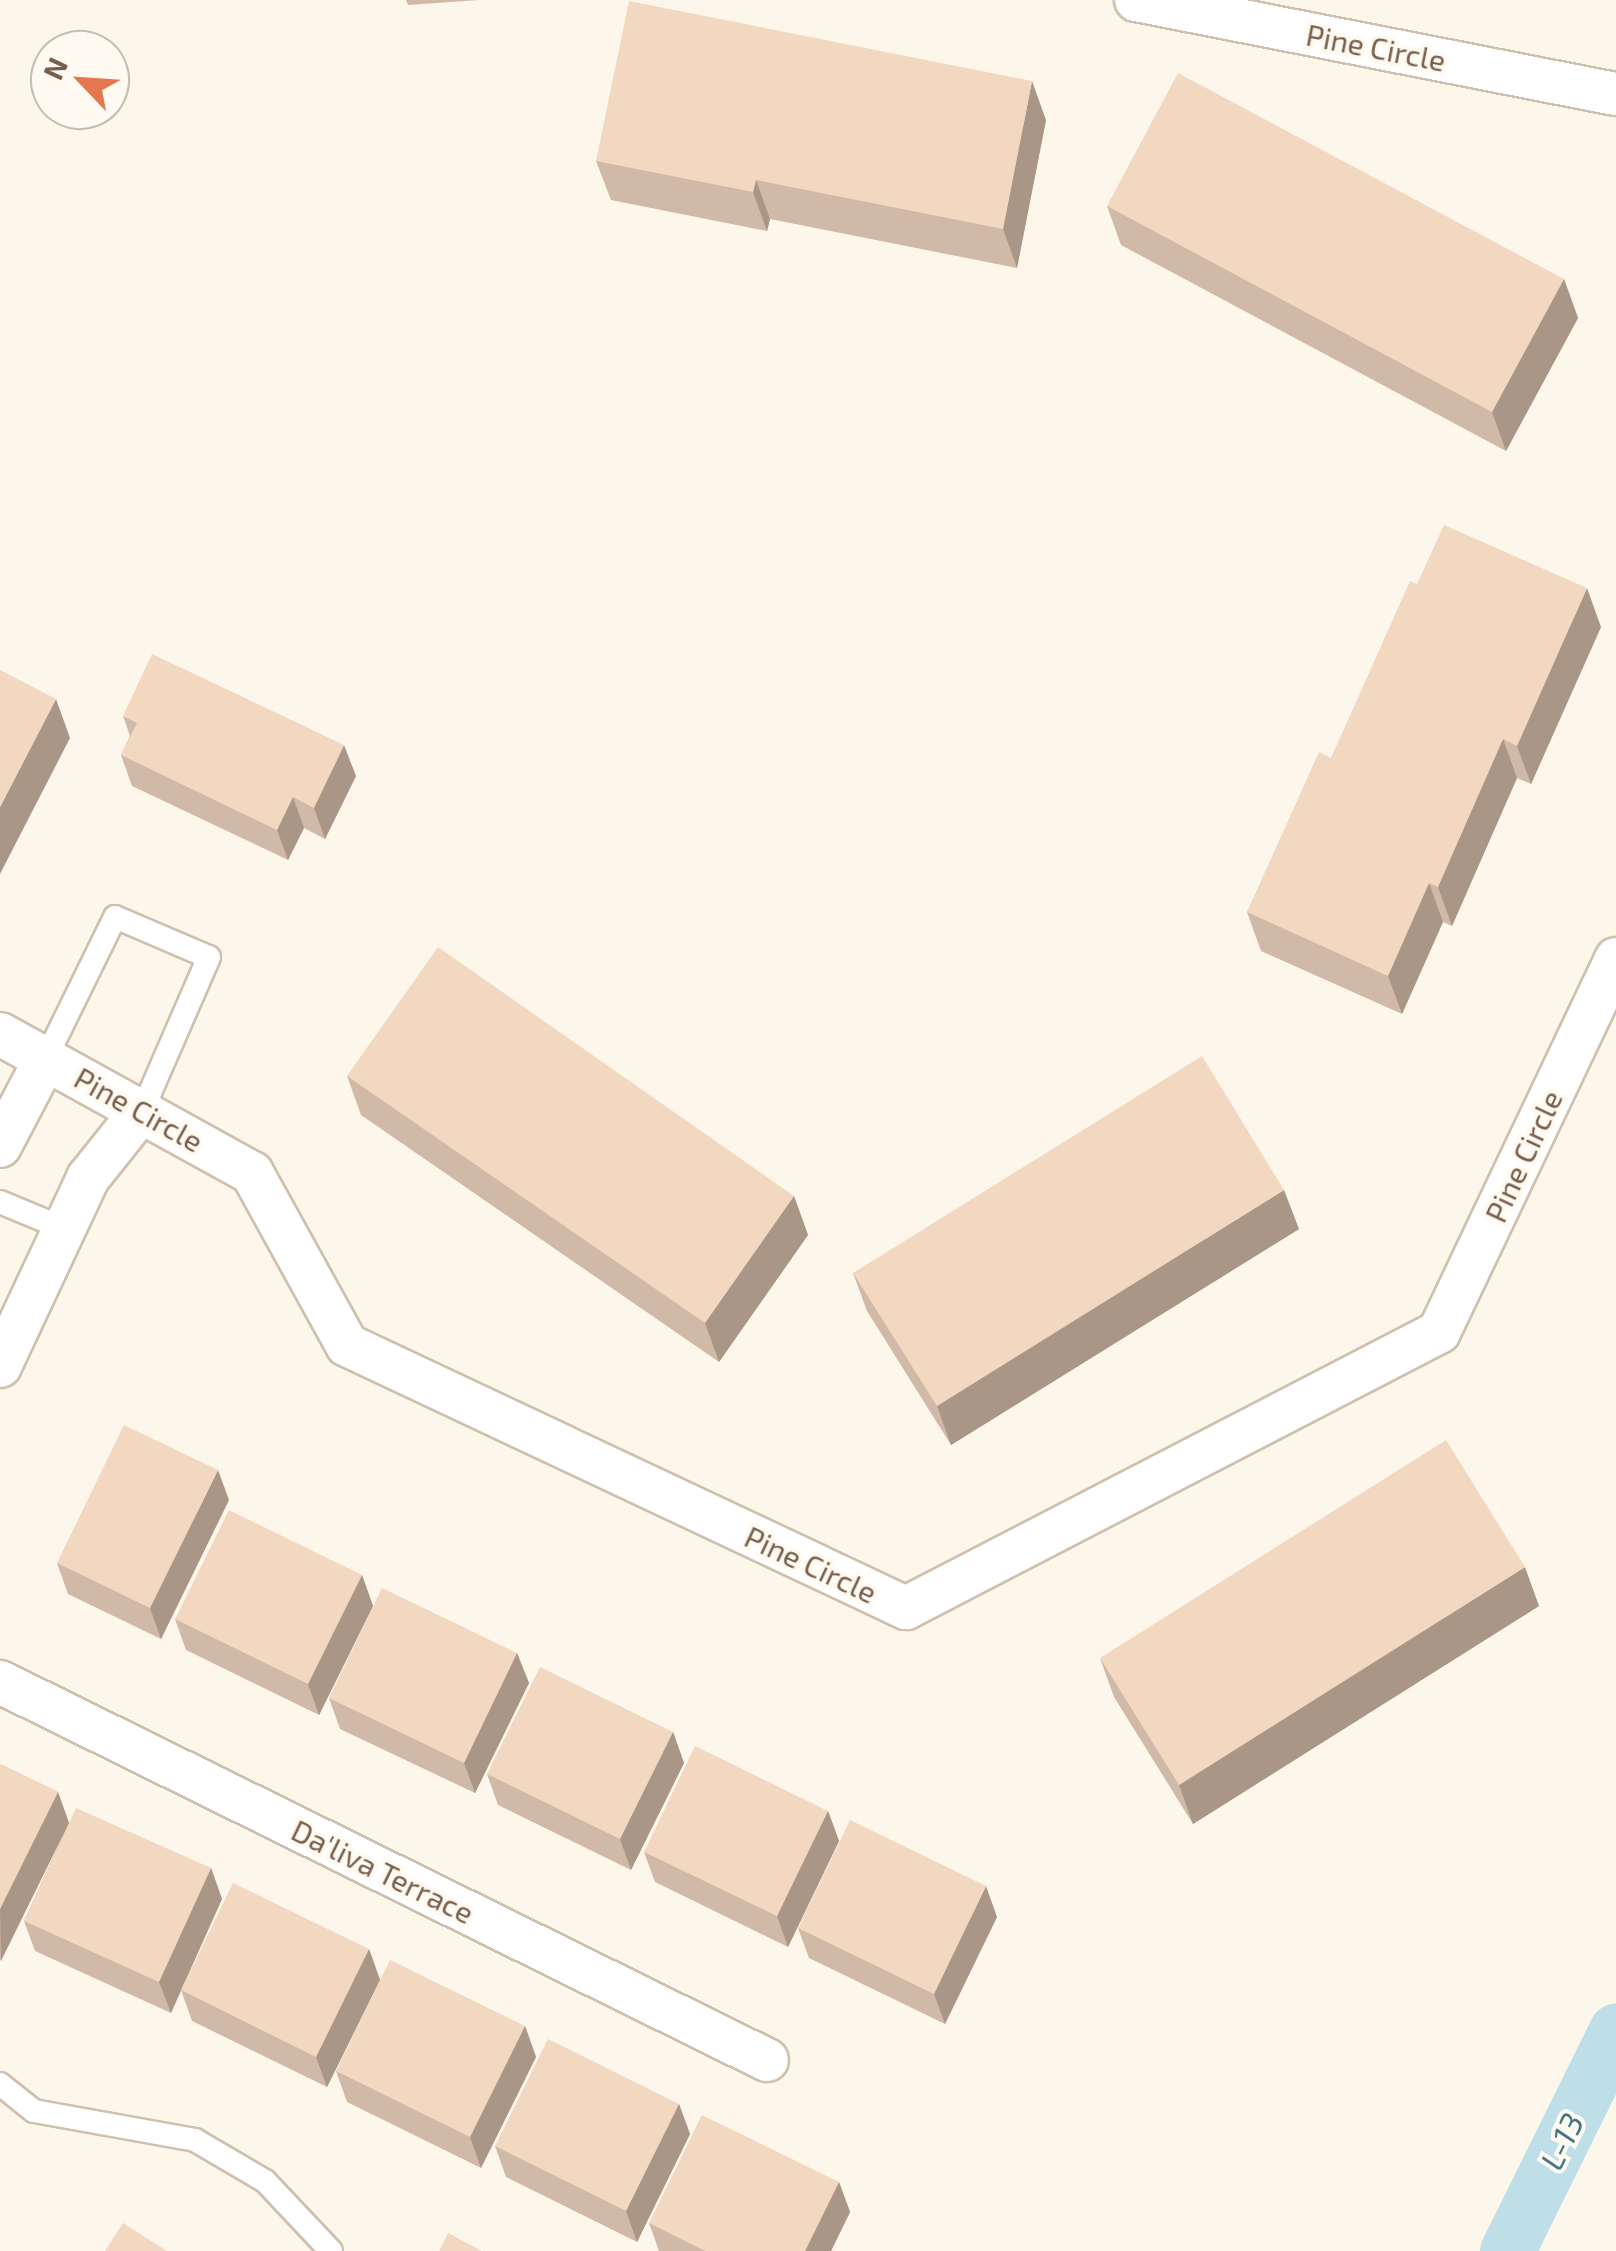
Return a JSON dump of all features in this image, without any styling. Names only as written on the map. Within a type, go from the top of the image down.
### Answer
[{"type":"street","name":"Pine Circle","points":[[1136,0],[1616,94]]},
{"type":"street","name":"Pine Circle","points":[[0,1034],[252,1173],[346,1345],[906,1608],[1440,1332],[1616,959]]},
{"type":"street","points":[[0,1146],[46,1058]]},
{"type":"street","points":[[0,1366],[88,1178],[142,1109]]},
{"type":"street","name":"Da'liva Terrace","points":[[0,1682],[767,2060]]},
{"type":"lane","points":[[46,1058],[115,916],[210,957],[142,1109]]},
{"type":"lane","points":[[0,1202],[64,1229]]},
{"type":"lane","points":[[0,2084],[34,2112],[194,2140],[265,2181],[331,2251]]},
{"type":"building","points":[[629,1],[1032,81],[1003,229],[756,180],[753,192],[596,161]]},
{"type":"building","points":[[1178,73],[1564,279],[1492,412],[1107,206]]},
{"type":"building","points":[[1444,525],[1587,588],[1517,746],[1503,739],[1438,887],[1429,883],[1388,976],[1247,912],[1319,752],[1331,758],[1410,581],[1417,584]]},
{"type":"building","points":[[152,654],[344,745],[314,808],[293,797],[277,830],[121,755],[137,723],[123,716]]},
{"type":"building","points":[[0,670],[56,699],[0,807]]},
{"type":"building","points":[[438,947],[794,1196],[705,1323],[347,1076]]},
{"type":"building","points":[[1202,1056],[1284,1190],[937,1406],[853,1273]]},
{"type":"building","points":[[124,1425],[218,1470],[150,1608],[57,1563]]},
{"type":"building","points":[[1446,1440],[1525,1567],[1179,1785],[1100,1658]]},
{"type":"building","points":[[229,1510],[362,1575],[308,1684],[175,1619]]},
{"type":"building","points":[[382,1588],[517,1653],[464,1763],[329,1698]]},
{"type":"building","points":[[540,1667],[673,1732],[620,1839],[487,1774]]},
{"type":"building","points":[[695,1746],[828,1811],[777,1916],[644,1852]]},
{"type":"building","points":[[0,1764],[58,1792],[0,1909]]},
{"type":"building","points":[[76,1808],[211,1868],[159,1982],[24,1921]]},
{"type":"building","points":[[850,1820],[986,1886],[934,1994],[798,1928]]},
{"type":"building","points":[[233,1883],[369,1949],[316,2057],[181,1990]]},
{"type":"building","points":[[390,1960],[525,2026],[470,2137],[336,2071]]},
{"type":"building","points":[[548,2039],[679,2104],[626,2211],[495,2146]]},
{"type":"building","points":[[702,2115],[839,2182],[805,2251],[705,2251],[649,2223]]},
{"type":"building","points":[[123,2223],[167,2251],[105,2251]]},
{"type":"building","points":[[448,2233],[482,2251],[439,2251]]},
{"type":"waterway","name":"L-13","points":[[1507,2251],[1616,2030]]}]
